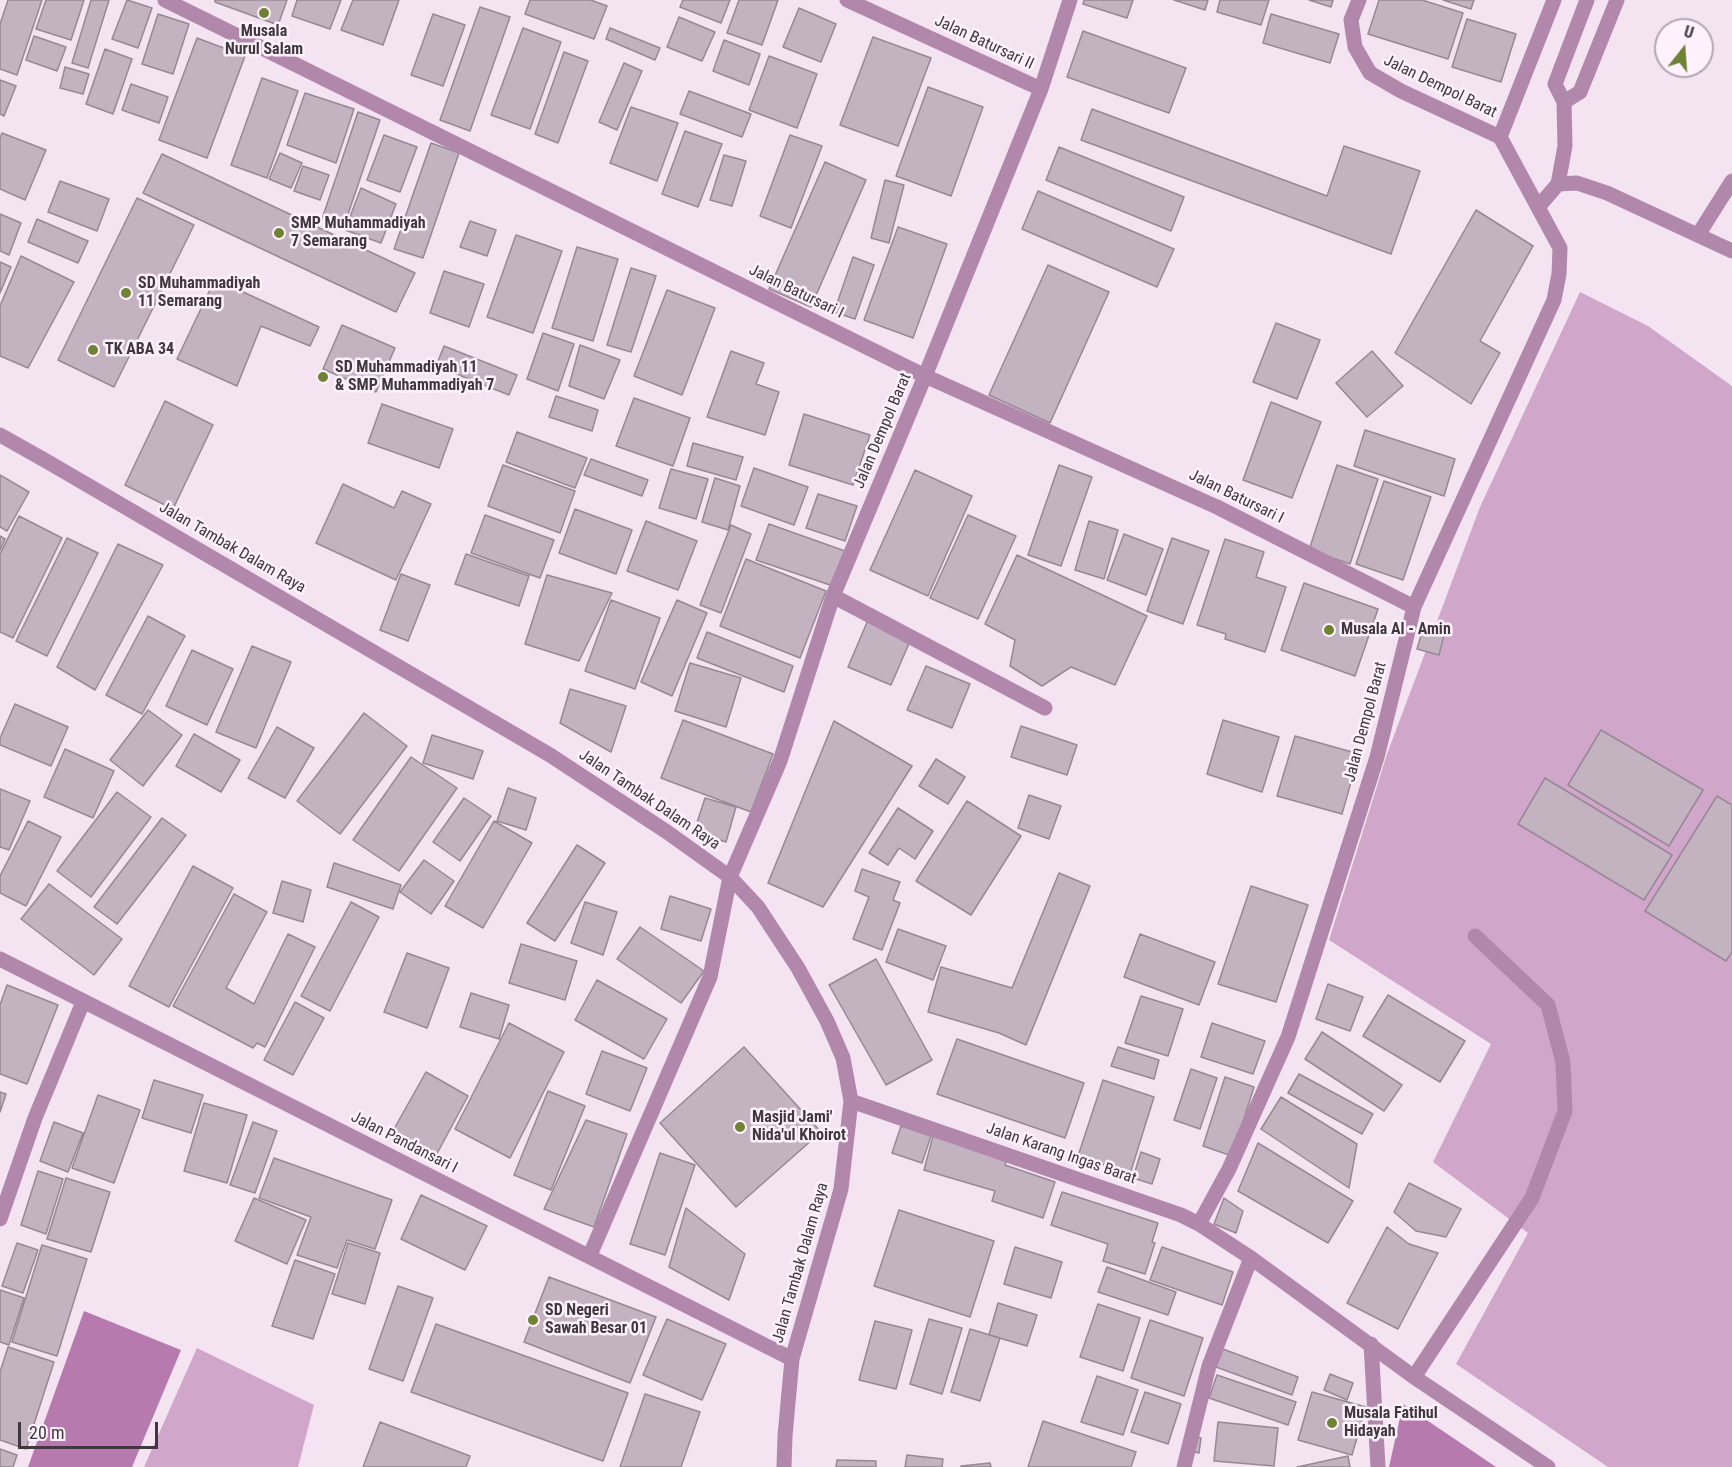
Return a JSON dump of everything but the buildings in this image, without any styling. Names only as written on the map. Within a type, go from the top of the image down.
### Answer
[{"type":"street","name":"Jalan Batursari I","points":[[165,0],[926,376],[1217,507],[1414,607]]},
{"type":"street","name":"Jalan Batursari II","points":[[848,0],[1041,89]]},
{"type":"street","name":"Jalan Dempol Barat","points":[[590,1255],[710,977],[730,877],[780,761],[833,596],[926,376],[1041,89],[1070,0]]},
{"type":"street","name":"Jalan Dempol Barat","points":[[1199,1224],[1229,1169],[1288,1037],[1377,757],[1414,607],[1554,300],[1559,274],[1560,248],[1500,137],[1401,91],[1370,73],[1355,47],[1351,20],[1359,0]]},
{"type":"street","name":"Jalan Dempol Barat","points":[[1500,137],[1554,0]]},
{"type":"street","points":[[1539,206],[1558,184],[1565,146],[1564,102],[1554,84],[1587,0]]},
{"type":"street","points":[[1564,102],[1580,92],[1617,0]]},
{"type":"street","points":[[1698,235],[1732,181]]},
{"type":"street","points":[[1558,184],[1577,183],[1607,193],[1732,251]]},
{"type":"street","name":"Jalan Tambak Dalam Raya","points":[[0,435],[550,755],[668,832],[730,877],[758,907],[798,968],[827,1021],[843,1058],[851,1101],[841,1189],[792,1359],[784,1467]]},
{"type":"street","points":[[833,596],[1045,708]]},
{"type":"street","points":[[1414,1377],[1532,1198],[1565,1111],[1563,1062],[1548,1005],[1475,936]]},
{"type":"street","name":"Jalan Pandansari I","points":[[0,958],[792,1359]]},
{"type":"street","points":[[0,1219],[35,1118],[83,1002]]},
{"type":"street","name":"Jalan Karang Ingas Barat","points":[[851,1101],[1181,1215],[1199,1224],[1251,1258],[1414,1377],[1548,1467]]},
{"type":"street","points":[[1184,1467],[1209,1366],[1251,1258]]},
{"type":"street","points":[[1371,1344],[1378,1467]]},
{"type":"shaded area","points":[[1580,292],[1648,326],[1732,386],[1732,1467],[1608,1467],[1456,1364],[1528,1233],[1433,1162],[1491,1044],[1329,940],[1387,754],[1480,507]]},
{"type":"shaded area","points":[[84,1311],[181,1350],[132,1467],[28,1467]]},
{"type":"shaded area","points":[[197,1348],[314,1405],[298,1467],[144,1467]]},
{"type":"shaded area","points":[[1403,1404],[1496,1467],[1389,1467]]},
{"type":"place","name":"Musala Nurul Salam","points":[[264,13]]},
{"type":"place","name":"SMP Muhammadiyah 7 Semarang","points":[[279,233]]},
{"type":"place","name":"SD Muhammadiyah 11 Semarang","points":[[126,293]]},
{"type":"place","name":"TK ABA 34","points":[[93,350]]},
{"type":"place","name":"SD Muhammadiyah 11 & SMP Muhammadiyah 7","points":[[323,377]]},
{"type":"place","name":"Musala Al - Amin","points":[[1329,630]]},
{"type":"place","name":"Masjid Jami' Nida'ul Khoirot","points":[[740,1127]]},
{"type":"place","name":"SD Negeri Sawah Besar 01","points":[[533,1320]]},
{"type":"place","name":"Musala Fatihul Hidayah","points":[[1332,1423]]}]
